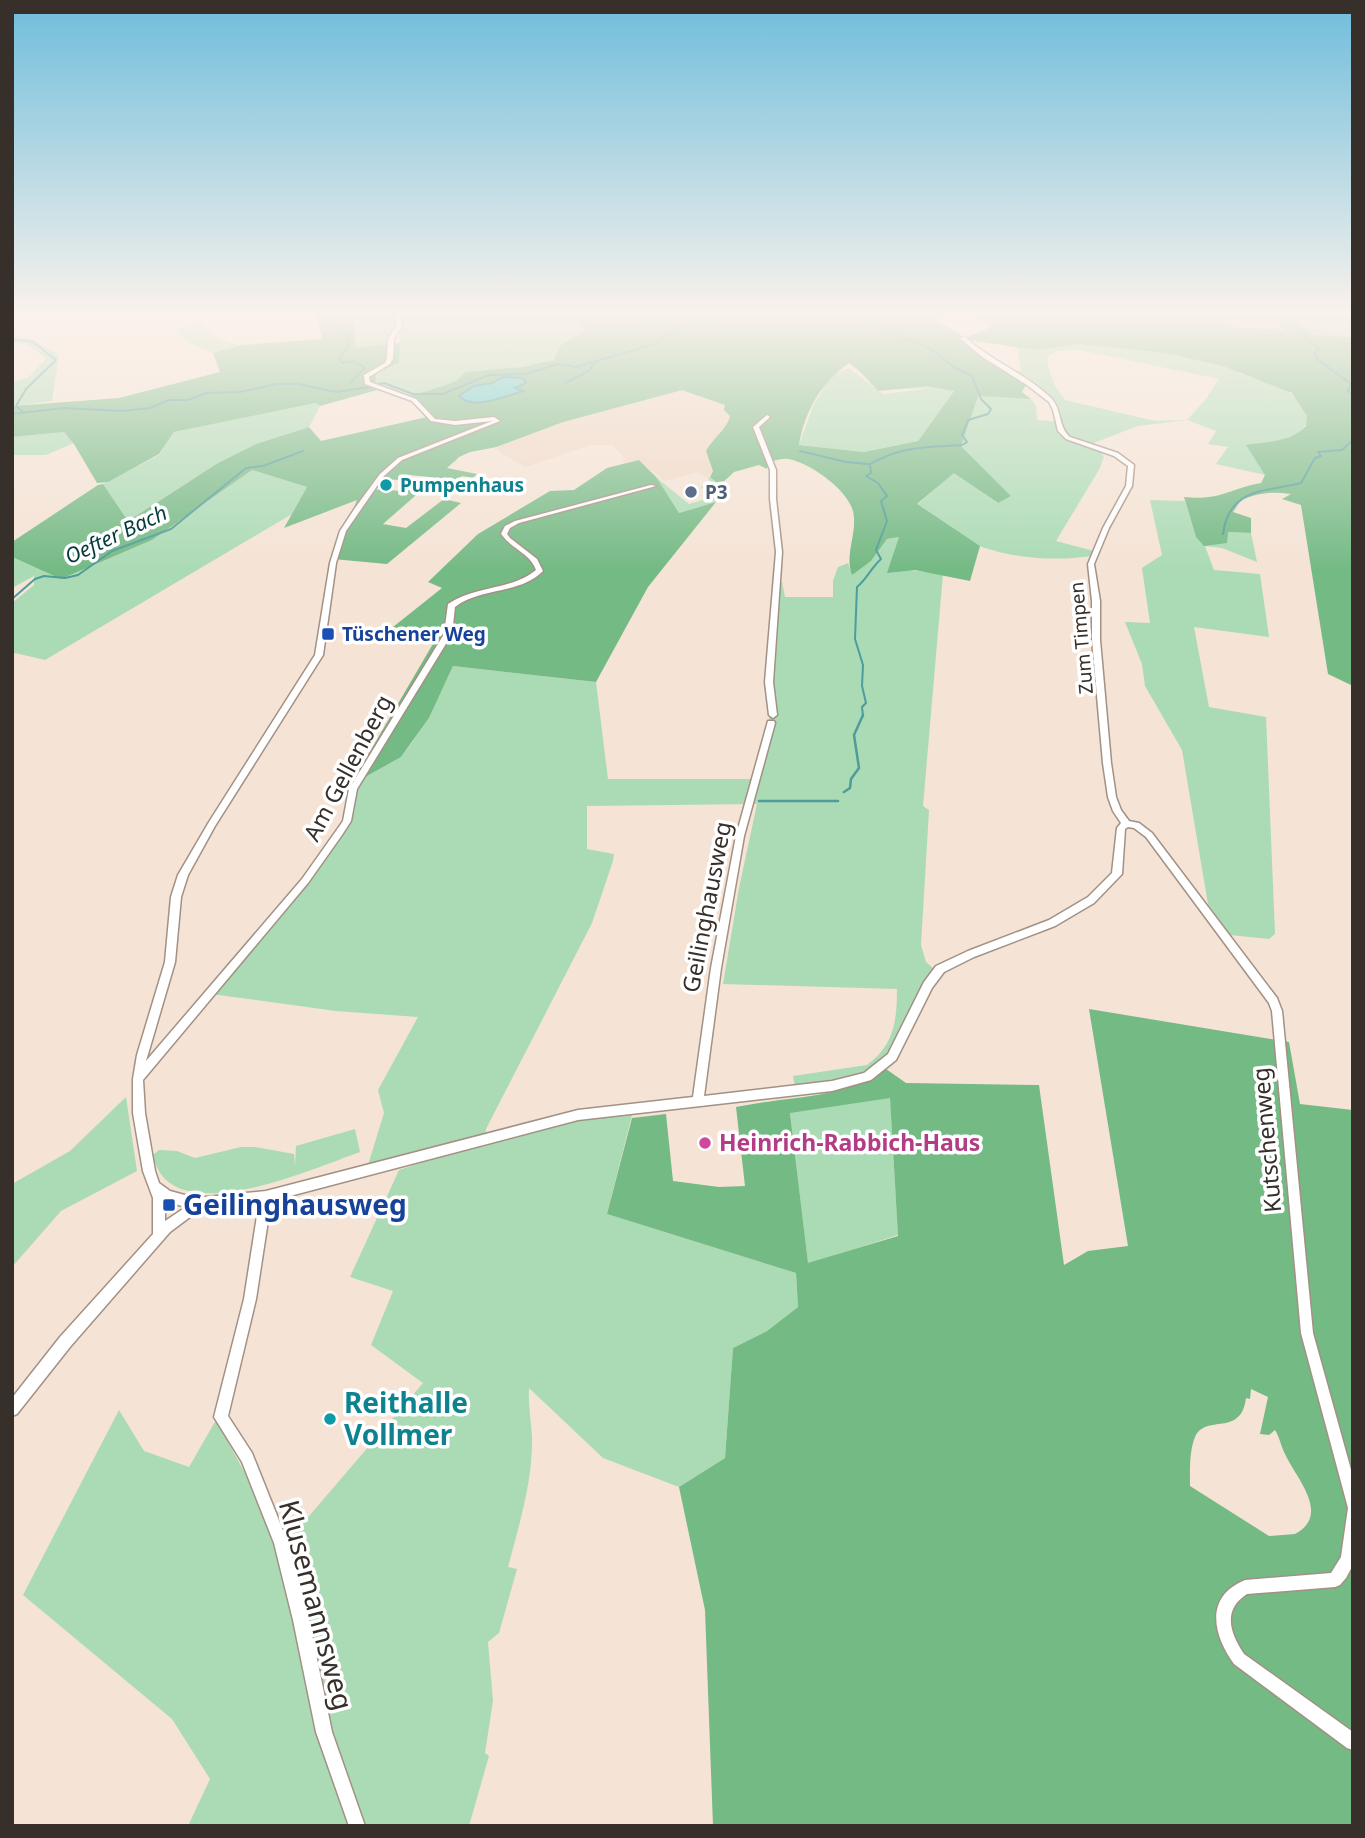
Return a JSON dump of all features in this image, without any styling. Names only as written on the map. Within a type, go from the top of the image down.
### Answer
[{"type":"street","points":[[159,1237],[160,1212],[141,1125],[138,1079],[142,1055],[170,962],[176,897],[180,882],[212,824],[319,655],[330,577],[343,531],[376,483],[400,459],[497,421],[494,419],[455,423],[433,420],[414,400],[408,398]]},
{"type":"street","name":"Zum Timpen","points":[[1047,398],[1058,411],[1061,431],[1066,438],[1097,446],[1132,465],[1129,486],[1105,528],[1091,564],[1107,763],[1114,804],[1126,824]]},
{"type":"street","name":"Geilinghausweg","points":[[698,1102],[716,968],[740,836],[772,719],[769,682],[779,552],[774,519],[773,470],[756,427],[767,417]]},
{"type":"street","name":"Am Gellenberg","points":[[138,1079],[305,881],[347,821],[351,793],[367,763],[448,634],[451,606],[466,596],[521,582],[540,571],[537,562],[507,540],[505,530],[517,522],[653,486]]},
{"type":"street","points":[[155,1187],[167,1196],[187,1202],[208,1203],[266,1196],[578,1115],[832,1086],[867,1077],[897,1051],[928,985],[940,969],[1052,923],[1074,911],[1113,880],[1118,871],[1121,828],[1126,824]]},
{"type":"street","name":"Kutschenweg","points":[[1126,824],[1136,825],[1149,835],[1277,1010],[1307,1333],[1353,1504]]},
{"type":"street","name":"Klusemannsweg","points":[[266,1196],[250,1300],[220,1410],[221,1417],[247,1458],[281,1544],[301,1620],[324,1732],[357,1826]]},
{"type":"street","points":[[12,1409],[65,1342],[159,1237],[177,1219],[208,1203]]},
{"type":"street","points":[[1353,1512],[1346,1566],[1335,1580],[1245,1587],[1235,1591],[1229,1598],[1223,1624],[1228,1643],[1239,1658],[1353,1742]]},
{"type":"shaded area","points":[[652,398],[704,398],[725,405],[730,416],[729,422],[706,451],[713,471],[708,479],[698,472],[664,481],[639,460],[625,463],[622,461],[625,459],[613,445],[590,445],[525,467],[497,450],[497,447],[568,420]]},
{"type":"green space","points":[[12,398],[52,398],[52,401],[12,406]]},
{"type":"green space","points":[[119,398],[350,398],[320,406],[316,403],[174,432],[159,454],[108,482],[97,483],[64,432],[12,437],[12,406]]},
{"type":"green space","points":[[408,398],[653,398],[563,422],[496,447],[459,457],[447,468],[477,474],[473,478],[462,476],[442,494],[429,491],[440,478],[409,475],[400,480],[378,479],[370,489],[403,491],[416,483],[431,482],[383,524],[406,528],[444,499],[461,503],[387,564],[333,559],[357,500],[284,528],[307,487],[252,470],[152,540],[61,579],[12,557],[12,542],[98,485],[103,484],[128,521],[218,463],[256,444],[309,427],[321,441],[427,417],[421,406]]},
{"type":"green space","points":[[411,398],[653,398],[563,422],[496,447],[470,452],[458,457],[455,462],[433,464],[401,459],[498,421],[495,418],[459,423],[440,422],[425,414]]},
{"type":"green space","points":[[704,398],[816,398],[805,421],[799,445],[864,452],[918,441],[949,398],[977,398],[961,446],[1011,496],[998,503],[954,473],[917,504],[980,546],[970,581],[915,570],[887,573],[899,537],[887,539],[871,561],[852,575],[849,559],[854,527],[853,511],[835,486],[797,461],[777,460],[767,463],[767,469],[759,465],[734,472],[720,485],[710,477],[713,471],[706,451],[730,416],[724,410],[725,405]]},
{"type":"green space","points":[[818,398],[949,398],[918,441],[864,452],[799,445]]},
{"type":"green space","points":[[976,398],[1031,399],[1036,406],[1037,420],[1061,422],[1051,399],[1063,398],[1155,421],[1187,420],[1138,426],[1091,444],[1104,456],[1100,468],[1056,541],[1094,551],[1092,556],[1036,558],[995,551],[966,539],[917,505],[954,472],[997,503],[1011,496],[961,446]]},
{"type":"green space","points":[[1207,398],[1296,398],[1308,421],[1301,431],[1281,440],[1265,475],[1216,464],[1228,447],[1208,444],[1216,431],[1187,420]]},
{"type":"green space","points":[[1295,398],[1353,398],[1353,686],[1328,674],[1301,505],[1282,499],[1291,494],[1284,493],[1265,493],[1241,500],[1233,512],[1251,518],[1251,533],[1228,532],[1227,543],[1204,546],[1196,537],[1184,497],[1215,496],[1261,483],[1265,475],[1246,445],[1293,435],[1306,426],[1307,416]]},
{"type":"green space","points":[[317,403],[320,406],[309,427],[256,444],[218,463],[128,521],[103,484],[159,455],[174,432]]},
{"type":"green space","points":[[64,432],[74,443],[46,455],[12,455],[12,437]]},
{"type":"green space","points":[[639,460],[657,478],[679,513],[716,502],[648,587],[596,682],[453,666],[429,718],[401,757],[367,776],[349,794],[365,760],[437,637],[393,627],[442,588],[428,582],[478,534],[550,491],[574,490],[607,468]]},
{"type":"green space","points":[[252,470],[307,487],[292,514],[45,660],[15,653],[12,655],[12,603],[34,585],[34,576],[12,588],[12,557],[61,579],[152,540]]},
{"type":"green space","points":[[710,477],[720,485],[716,502],[679,513],[657,478],[689,504],[712,497],[701,487],[712,483],[708,479]]},
{"type":"green space","points":[[1150,500],[1185,501],[1196,537],[1228,532],[1251,533],[1257,562],[1222,548],[1205,546],[1214,570],[1260,574],[1269,637],[1194,627],[1209,707],[1266,717],[1275,934],[1269,939],[1230,935],[1208,904],[1182,750],[1145,686],[1142,664],[1125,622],[1150,623],[1142,568],[1162,555]]},
{"type":"green space","points":[[899,537],[902,569],[943,574],[923,806],[929,810],[921,945],[926,962],[934,969],[894,1049],[868,1075],[795,1088],[793,1076],[867,1065],[883,1049],[892,1031],[897,989],[723,984],[757,804],[587,806],[587,849],[614,854],[613,861],[592,923],[486,1129],[485,1138],[368,1165],[384,1113],[378,1090],[418,1017],[336,1011],[211,994],[337,840],[352,793],[367,776],[401,757],[411,744],[429,718],[453,666],[596,682],[608,779],[751,779],[772,708],[776,579],[782,582],[785,597],[833,597],[833,581],[838,567],[848,563],[852,574],[871,561],[887,539]]},
{"type":"green space","points":[[1089,1009],[1289,1042],[1300,1104],[1353,1110],[1353,1826],[713,1826],[705,1610],[679,1487],[725,1458],[733,1348],[767,1331],[798,1307],[796,1273],[607,1214],[632,1118],[666,1114],[673,1181],[719,1187],[745,1186],[736,1107],[833,1092],[869,1079],[886,1069],[906,1083],[1039,1085],[1064,1265],[1088,1251],[1128,1246]],"holes":[[[890,1098],[898,1236],[808,1263],[790,1113]],[[1251,1389],[1268,1397],[1260,1434],[1269,1435],[1275,1430],[1284,1453],[1308,1496],[1310,1517],[1305,1526],[1295,1534],[1269,1536],[1190,1486],[1191,1455],[1195,1437],[1207,1426],[1231,1422],[1237,1418],[1243,1410],[1246,1398],[1250,1399]]]},
{"type":"green space","points":[[126,1097],[137,1171],[61,1211],[12,1267],[12,1184],[70,1151]]},
{"type":"green space","points":[[890,1097],[898,1235],[808,1264],[790,1112]]},
{"type":"green space","points":[[633,1111],[607,1214],[796,1273],[798,1307],[767,1331],[733,1348],[725,1458],[679,1487],[603,1458],[529,1388],[532,1453],[524,1503],[508,1567],[517,1569],[499,1633],[488,1642],[493,1701],[485,1753],[489,1756],[469,1826],[188,1826],[210,1779],[172,1719],[23,1595],[119,1410],[144,1451],[189,1467],[216,1420],[253,1488],[280,1550],[423,1383],[371,1345],[393,1291],[350,1277],[399,1170],[533,1126]]},
{"type":"green space","points":[[355,1129],[360,1152],[279,1181],[246,1189],[214,1193],[186,1190],[165,1178],[153,1155],[159,1150],[177,1151],[195,1158],[241,1147],[255,1147],[294,1154],[295,1167],[296,1146]]},
{"type":"water","points":[[462,398],[503,398],[480,402]]},
{"type":"waterway","points":[[21,398],[16,406],[23,412]]},
{"type":"waterway","name":"Oefter Bach","points":[[12,414],[64,408],[122,411],[150,408],[169,400],[194,398]]},
{"type":"waterway","points":[[863,715],[862,707],[866,703],[862,686],[863,665],[855,639],[857,587],[881,559],[876,550],[887,521],[881,501],[887,496],[878,483],[866,476],[871,473],[870,464],[904,451],[962,445],[967,442],[962,435],[968,420],[988,414],[991,409],[981,398]]},
{"type":"waterway","points":[[1223,534],[1233,507],[1241,500],[1251,494],[1301,483],[1315,458],[1321,456],[1318,452],[1342,450],[1353,440]]},
{"type":"waterway","name":"Oefter Bach","points":[[12,599],[35,579],[44,576],[65,578],[78,575],[112,551],[171,529],[246,468],[263,466],[303,451]]},
{"type":"waterway","points":[[800,451],[846,462],[868,464]]},
{"type":"waterway","points":[[844,792],[850,788],[851,779],[859,768],[854,735],[863,715]]},
{"type":"waterway","points":[[759,801],[838,801]]},
{"type":"place","name":"Pumpenhaus","points":[[386,485]]},
{"type":"place","name":"P3","points":[[691,492]]},
{"type":"place","name":"Tüschener Weg","points":[[328,634]]},
{"type":"place","name":"Heinrich-Rabbich-Haus","points":[[705,1143]]},
{"type":"place","name":"Geilinghausweg","points":[[169,1205]]},
{"type":"place","name":"Reithalle Vollmer","points":[[330,1419]]}]
